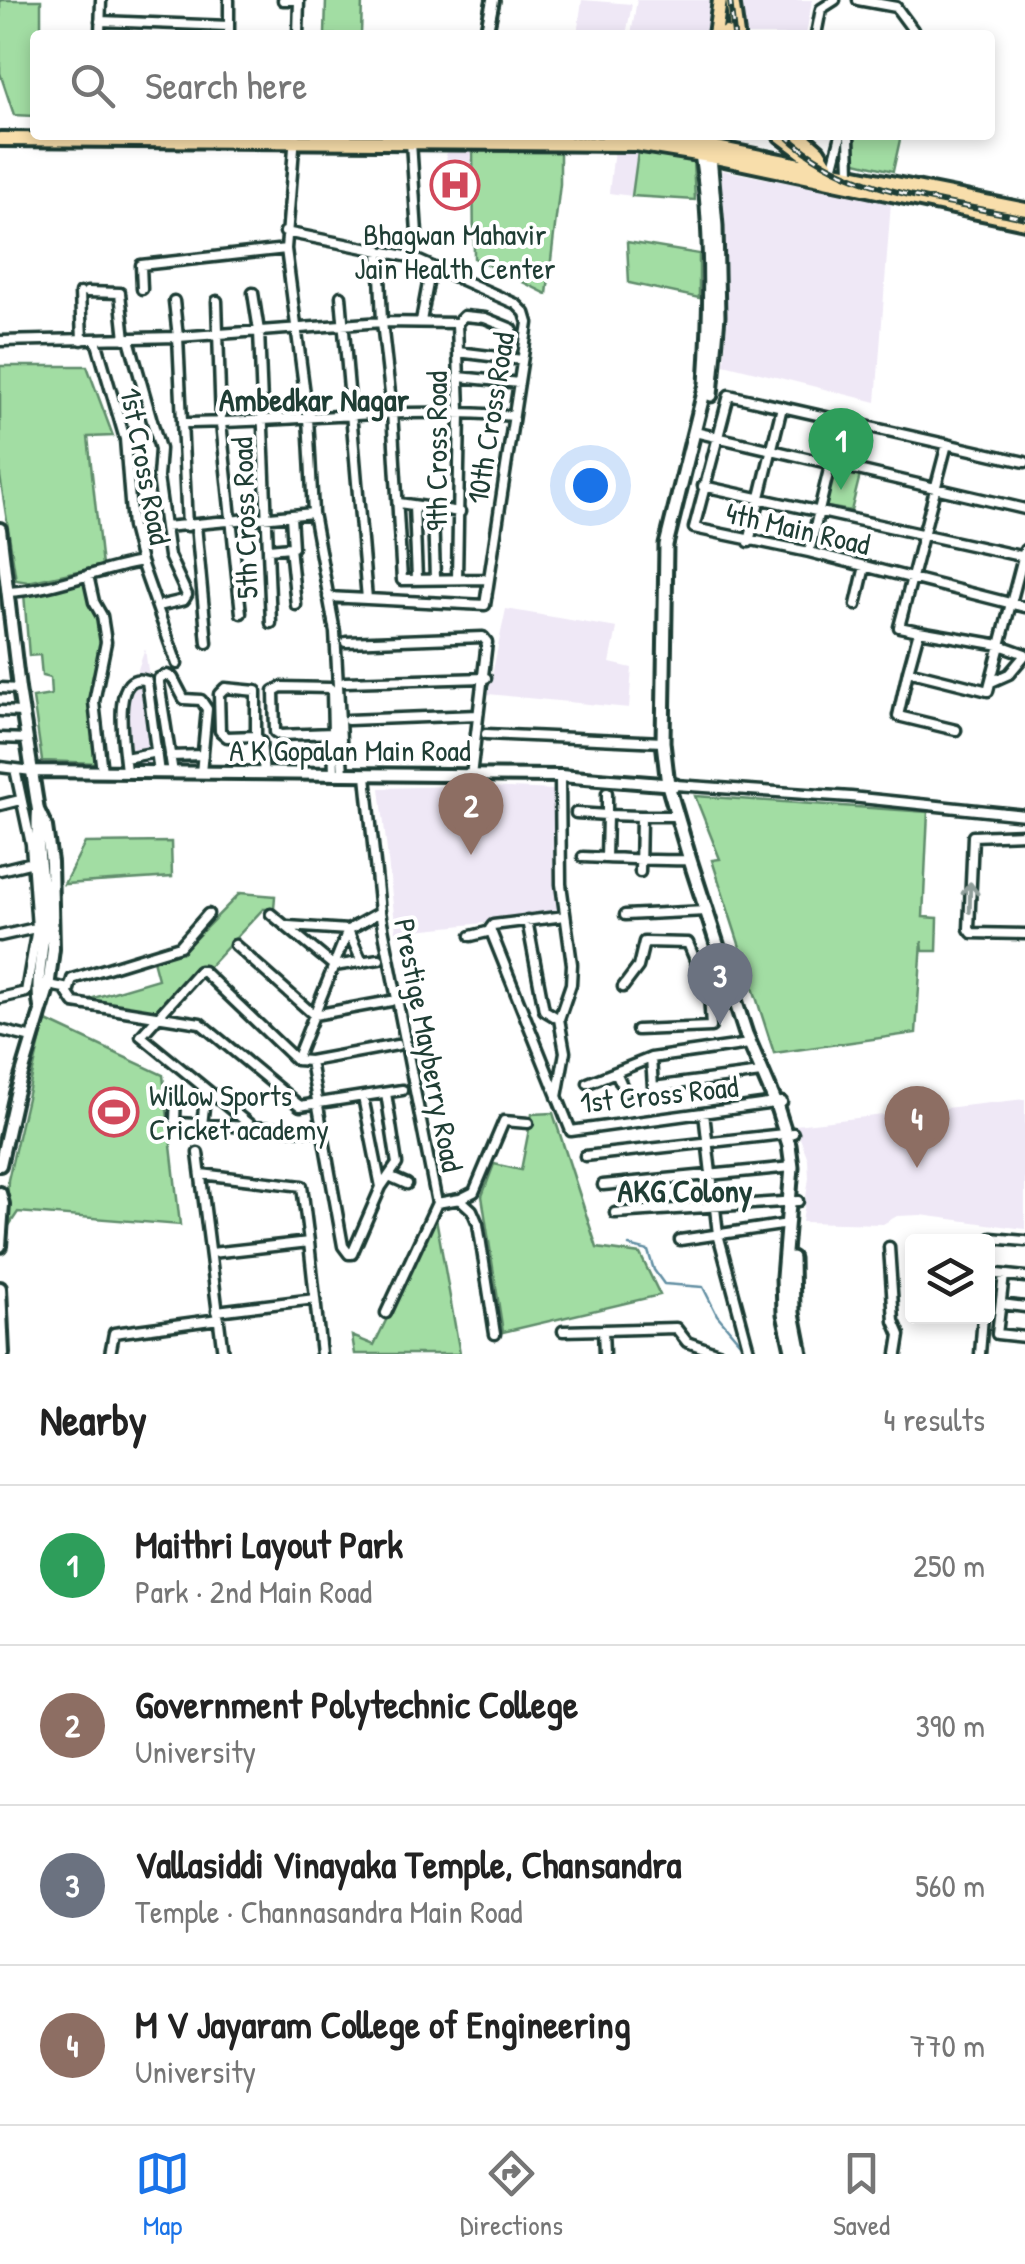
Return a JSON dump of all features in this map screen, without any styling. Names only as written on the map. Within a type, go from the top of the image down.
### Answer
[{"type":"main road","points":[[720,0],[725,30]]},
{"type":"main road","points":[[727,30],[732,0]]},
{"type":"main road","points":[[0,130],[30,130]]},
{"type":"main road","points":[[0,138],[30,138]]},
{"type":"main road","points":[[353,140],[705,145],[1025,222]]},
{"type":"main road","points":[[660,140],[705,145],[1025,210]]},
{"type":"main road","points":[[787,140],[828,169]]},
{"type":"main road","points":[[806,140],[818,150],[828,169]]},
{"type":"main road","points":[[705,145],[709,435],[677,508],[670,583],[671,785],[749,1044],[779,1103]]},
{"type":"main road","points":[[709,386],[677,508],[663,583],[663,742],[676,816],[706,911],[799,1166],[783,1277],[792,1354]]},
{"type":"main road","points":[[790,1133],[794,1201],[789,1316],[801,1354]]},
{"type":"street","points":[[100,30],[101,0]]},
{"type":"street","points":[[100,21],[229,30],[230,0]]},
{"type":"street","points":[[284,0],[299,0],[298,30]]},
{"type":"street","points":[[487,30],[493,0]]},
{"type":"street","points":[[817,30],[821,8],[835,0]]},
{"type":"street","points":[[858,0],[896,7],[912,30]]},
{"type":"street","points":[[295,140],[286,248],[308,417],[313,513],[335,632],[339,775]]},
{"type":"street","points":[[842,140],[850,174]]},
{"type":"street","points":[[828,169],[843,154],[848,140]]},
{"type":"street","points":[[411,142],[417,233]]},
{"type":"street","name":"10th Cross Road","points":[[285,232],[410,257],[522,308],[528,323],[484,605],[367,599]]},
{"type":"street","points":[[142,290],[141,265],[286,248]]},
{"type":"street","points":[[379,250],[402,580],[487,580]]},
{"type":"street","points":[[420,321],[431,267]]},
{"type":"street","points":[[82,340],[84,293],[120,293],[127,339],[160,449],[158,477],[171,562],[186,588],[184,600],[158,606]]},
{"type":"street","name":"5th Cross Road","points":[[252,293],[258,331],[269,520],[271,623]]},
{"type":"street","points":[[328,596],[367,599],[340,296]]},
{"type":"street","points":[[174,301],[206,644]]},
{"type":"street","points":[[217,301],[221,423],[240,613]]},
{"type":"street","points":[[0,341],[178,337],[382,322],[457,323],[464,316],[476,316],[512,329]]},
{"type":"street","name":"9th Cross Road","points":[[457,323],[457,579]]},
{"type":"street","name":"1st Cross Road","points":[[96,340],[124,439],[132,528],[176,660]]},
{"type":"street","points":[[458,352],[522,360]]},
{"type":"street","points":[[459,378],[518,383]]},
{"type":"street","name":"4th Main Road","points":[[782,407],[729,395],[709,435],[694,528],[809,552],[1025,606]]},
{"type":"street","points":[[749,542],[782,407],[1025,462]]},
{"type":"street","points":[[183,423],[392,411],[514,416]]},
{"type":"street","points":[[809,552],[841,420]]},
{"type":"street","points":[[709,435],[1025,509]]},
{"type":"street","points":[[947,444],[899,627],[1000,645],[1025,654],[1009,674],[992,682]]},
{"type":"street","points":[[703,486],[1024,555],[988,691],[908,672]]},
{"type":"street","points":[[399,503],[460,512]]},
{"type":"street","points":[[414,506],[417,579]]},
{"type":"street","points":[[434,510],[435,579]]},
{"type":"street","points":[[165,527],[313,513]]},
{"type":"street","points":[[290,516],[296,605]]},
{"type":"street","points":[[0,529],[18,688],[38,810],[36,830],[45,927],[40,1008],[0,1165]]},
{"type":"street","points":[[270,549],[290,548]]},
{"type":"street","points":[[5,584],[29,591],[141,562]]},
{"type":"street","points":[[856,605],[864,566]]},
{"type":"street","points":[[88,575],[106,642],[94,702],[102,772]]},
{"type":"street","points":[[918,631],[898,716],[956,730]]},
{"type":"street","points":[[346,642],[483,637],[488,642],[471,776]]},
{"type":"street","points":[[173,773],[158,683],[159,678],[167,675],[173,678],[184,699],[205,702],[208,709],[201,773]]},
{"type":"street","points":[[126,772],[121,699],[136,678],[146,681],[160,773]]},
{"type":"street","points":[[345,682],[486,678]]},
{"type":"street","points":[[333,733],[275,732],[274,690],[281,686],[330,688],[339,775]]},
{"type":"street","points":[[0,688],[18,688]]},
{"type":"street","points":[[256,736],[227,737],[220,731],[219,694],[225,688],[256,691],[256,736],[261,742],[264,774]]},
{"type":"street","points":[[0,711],[22,712]]},
{"type":"street","points":[[348,720],[478,715]]},
{"type":"street","points":[[486,734],[663,742]]},
{"type":"street","points":[[0,738],[26,739]]},
{"type":"street","points":[[125,758],[156,752]]},
{"type":"street","points":[[170,756],[203,755]]},
{"type":"street","points":[[0,767],[32,771]]},
{"type":"street","points":[[0,998],[26,992],[45,927],[15,770]]},
{"type":"street","name":"A K Gopalan Main Road","points":[[32,771],[560,776],[671,785]]},
{"type":"street","name":"Prestige Mayberry Road","points":[[366,776],[380,912],[437,1203],[386,1313]]},
{"type":"street","points":[[556,1101],[565,1052],[559,1019],[571,984],[572,964],[565,916],[560,776]]},
{"type":"street","points":[[671,785],[851,797],[1025,815]]},
{"type":"street","points":[[606,858],[607,794]]},
{"type":"street","points":[[0,805],[20,800]]},
{"type":"street","points":[[1001,833],[1002,812]]},
{"type":"street","points":[[576,813],[676,816]]},
{"type":"street","points":[[640,872],[641,816]]},
{"type":"street","points":[[1025,834],[976,834],[972,839],[969,930],[1025,934]]},
{"type":"street","points":[[582,856],[690,860]]},
{"type":"street","points":[[0,870],[33,862]]},
{"type":"street","points":[[625,916],[706,911]]},
{"type":"street","points":[[288,926],[348,930],[380,912]]},
{"type":"street","points":[[68,993],[72,979],[180,946],[208,914]]},
{"type":"street","points":[[272,914],[334,966],[379,960]]},
{"type":"street","points":[[556,1101],[531,1026],[491,931],[493,925],[565,916]]},
{"type":"street","points":[[526,920],[544,1010],[559,1019]]},
{"type":"street","points":[[0,936],[45,927]]},
{"type":"street","points":[[348,930],[362,962]]},
{"type":"street","points":[[296,1060],[348,930]]},
{"type":"street","points":[[471,936],[491,931]]},
{"type":"street","points":[[623,987],[638,966],[644,942],[688,943],[709,992],[711,1027],[636,1030]]},
{"type":"street","points":[[235,945],[314,1015]]},
{"type":"street","points":[[255,1129],[141,1036],[202,971],[296,1060],[310,1061],[397,1045]]},
{"type":"street","points":[[709,992],[733,984]]},
{"type":"street","points":[[42,989],[64,988],[74,1003],[200,1023],[300,1106],[402,1090]]},
{"type":"street","points":[[314,1015],[390,1001]]},
{"type":"street","points":[[0,1030],[32,1038]]},
{"type":"street","points":[[588,1083],[651,1058],[749,1044]]},
{"type":"street","points":[[651,1058],[653,1087],[761,1073]]},
{"type":"street","points":[[310,1061],[344,1246],[349,1254],[381,1187],[397,1164],[386,1093]]},
{"type":"street","points":[[616,1072],[626,1092]]},
{"type":"street","points":[[202,1125],[206,1090]]},
{"type":"street","points":[[176,1095],[176,1122],[322,1131]]},
{"type":"street","points":[[363,1097],[381,1187]]},
{"type":"street","name":"1st Cross Road","points":[[556,1101],[571,1131],[779,1103]]},
{"type":"street","points":[[704,1113],[718,1234],[750,1354]]},
{"type":"street","points":[[437,1203],[474,1192],[504,1122],[528,1123]]},
{"type":"street","points":[[585,1156],[790,1133]]},
{"type":"street","points":[[198,1153],[223,1354]]},
{"type":"street","points":[[603,1185],[792,1167]]},
{"type":"street","points":[[201,1174],[302,1186],[320,1354]]},
{"type":"street","points":[[389,1176],[407,1184]]},
{"type":"street","points":[[0,1192],[0,1246]]},
{"type":"street","points":[[460,1199],[477,1219],[495,1334]]},
{"type":"street","points":[[614,1213],[794,1201]]},
{"type":"street","points":[[680,1240],[788,1224]]},
{"type":"street","points":[[692,1238],[694,1250]]},
{"type":"street","points":[[995,1238],[1025,1241]]},
{"type":"street","points":[[210,1254],[310,1242]]},
{"type":"street","points":[[889,1248],[894,1321],[900,1336],[897,1354]]},
{"type":"street","points":[[995,1274],[1025,1277]]},
{"type":"street","points":[[1004,1275],[997,1334],[1025,1337]]},
{"type":"street","points":[[0,1288],[3,1354]]},
{"type":"street","points":[[110,1354],[114,1333],[316,1299]]},
{"type":"street","points":[[1000,1304],[1025,1307]]},
{"type":"street","points":[[980,1354],[982,1324]]},
{"type":"street","points":[[563,1331],[676,1328],[700,1350],[721,1354]]},
{"type":"street","points":[[603,1330],[604,1354]]},
{"type":"shaded area","points":[[582,0],[632,4],[627,30],[578,30]]},
{"type":"shaded area","points":[[637,0],[711,0],[706,30],[632,30]]},
{"type":"shaded area","points":[[740,0],[812,0],[807,30],[743,30]]},
{"type":"shaded area","points":[[614,150],[638,152],[632,196],[609,193]]},
{"type":"shaded area","points":[[446,151],[473,151],[473,204],[449,203]]},
{"type":"shaded area","points":[[721,170],[891,202],[876,402],[724,364],[727,316]]},
{"type":"shaded area","points":[[506,609],[617,628],[610,663],[632,668],[629,708],[488,694]]},
{"type":"shaded area","points":[[145,649],[161,762],[123,764],[116,702],[123,683],[137,672]]},
{"type":"shaded area","points":[[380,788],[555,790],[562,915],[396,932]]},
{"type":"shaded area","points":[[1025,1099],[1025,1229],[921,1215],[897,1216],[883,1224],[802,1222],[808,1159],[795,1125]]},
{"type":"green space","points":[[0,0],[41,0],[41,30],[30,30],[30,116],[14,115],[0,73]]},
{"type":"green space","points":[[326,0],[362,0],[361,30],[325,30]]},
{"type":"green space","points":[[851,140],[900,140],[893,171],[852,161]]},
{"type":"green space","points":[[473,151],[560,151],[547,294],[474,258]]},
{"type":"green space","points":[[638,152],[693,161],[695,200],[632,196]]},
{"type":"green space","points":[[627,242],[699,254],[699,298],[629,283]]},
{"type":"green space","points":[[0,366],[87,366],[113,436],[88,437],[102,566],[28,582],[16,580],[0,476]]},
{"type":"green space","points":[[831,467],[860,475],[851,511],[821,506]]},
{"type":"green space","points":[[86,581],[103,637],[91,715],[99,763],[42,761],[33,698],[51,695],[50,678],[42,676],[40,655],[29,656],[24,593]]},
{"type":"green space","points":[[695,796],[928,812],[923,917],[938,918],[937,951],[923,951],[922,941],[916,1033],[774,1053],[712,860],[720,859]]},
{"type":"green space","points":[[171,842],[172,877],[64,884],[85,843]]},
{"type":"green space","points":[[240,893],[275,896],[274,909],[263,909],[206,970],[200,966],[155,1011],[80,1002],[158,979],[153,960],[184,950]]},
{"type":"green space","name":"Willow Sports Cricket academy","points":[[45,1020],[163,1075],[180,1225],[18,1212],[6,1230],[8,1180]]},
{"type":"green space","points":[[553,1113],[597,1248],[640,1254],[660,1295],[503,1332],[482,1196],[494,1164],[521,1170],[532,1114]]},
{"type":"green space","points":[[436,1218],[460,1354],[355,1354],[352,1336],[374,1345]]},
{"type":"waterway","points":[[629,1246],[648,1251],[664,1284],[703,1287],[717,1315],[744,1347]]},
{"type":"railway","points":[[730,0],[733,30]]},
{"type":"railway","points":[[792,140],[811,155],[868,183],[1025,218]]},
{"type":"place","name":"Bhagwan Mahavir Jain Health Center","points":[[455,185]]},
{"type":"place","name":"Maithri Layout Park","points":[[841,490]]},
{"type":"place","name":"Government Polytechnic College","points":[[471,855]]},
{"type":"place","name":"Vallasiddi Vinayaka Temple, Chansandra","points":[[720,1025]]},
{"type":"place","name":"Willow Sports Cricket academy","points":[[114,1112]]},
{"type":"place","name":"M V Jayaram College of Engineering","points":[[917,1168]]},
{"type":"district","name":"Ambedkar Nagar","points":[[314,399]]},
{"type":"district","name":"AKG Colony","points":[[685,1190]]}]
